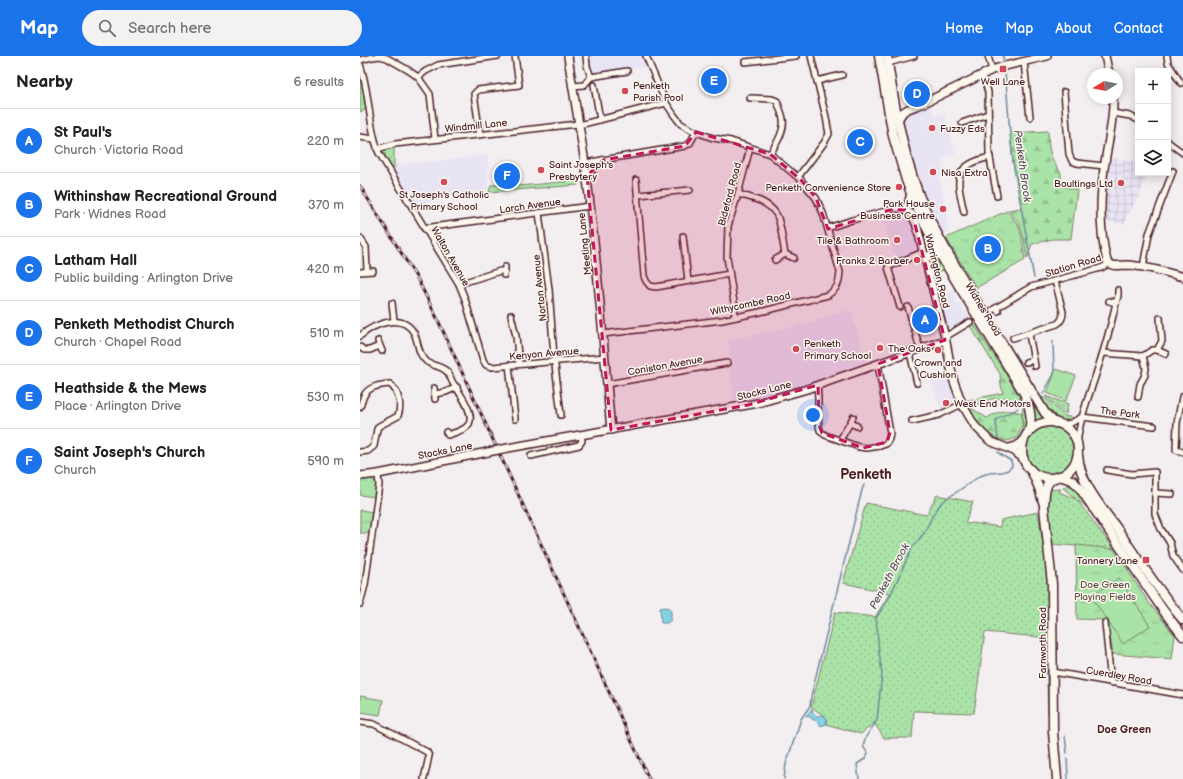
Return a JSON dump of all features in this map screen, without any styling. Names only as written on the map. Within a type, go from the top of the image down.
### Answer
[{"type":"main road","points":[[879,56],[889,118],[900,161],[916,195]]},
{"type":"main road","points":[[888,60],[898,120],[916,195]]},
{"type":"main road","points":[[905,210],[916,195]]},
{"type":"main road","name":"Widnes Road","points":[[916,195],[930,237],[939,254],[1024,395],[1028,404],[1031,423],[1026,437]]},
{"type":"main road","name":"Widnes Road","points":[[916,195],[950,257],[1045,413],[1058,424]]},
{"type":"main road","points":[[924,255],[939,254]]},
{"type":"main road","points":[[1077,452],[1075,465],[1068,472],[1052,478],[1043,477],[1030,469],[1024,459],[1023,450],[1026,437],[1034,427],[1042,423],[1051,422],[1058,424],[1071,434],[1077,452],[1079,467],[1087,485],[1155,584],[1183,620]]},
{"type":"main road","name":"Farnworth Road","points":[[1030,469],[1039,488],[1044,507],[1052,584],[1053,732],[1057,779]]},
{"type":"main road","points":[[1057,477],[1072,480],[1079,487],[1183,636]]},
{"type":"main road","name":"Farnworth Road","points":[[1044,507],[1047,486],[1050,481],[1057,477]]},
{"type":"street","points":[[360,60],[380,56],[387,57],[418,77],[430,94],[435,139]]},
{"type":"street","points":[[454,56],[455,63]]},
{"type":"street","points":[[418,77],[438,65],[498,56]]},
{"type":"street","points":[[515,56],[519,85]]},
{"type":"street","name":"Meeting Lane","points":[[568,56],[572,86],[580,124],[587,176],[611,430]]},
{"type":"street","points":[[586,56],[587,66],[591,77]]},
{"type":"street","points":[[646,56],[666,104],[677,120],[687,128],[713,138],[731,141],[770,154],[779,138],[783,126],[783,120],[776,101],[772,99],[750,98]]},
{"type":"street","points":[[745,62],[796,56]]},
{"type":"street","points":[[798,177],[828,137],[826,117],[811,56]]},
{"type":"street","points":[[888,60],[897,62],[914,56]]},
{"type":"street","points":[[988,56],[992,70]]},
{"type":"street","points":[[898,120],[903,112],[908,109],[924,103],[992,70],[1047,56]]},
{"type":"street","points":[[1105,56],[1108,68]]},
{"type":"street","points":[[1168,56],[1168,63],[1181,83]]},
{"type":"street","points":[[1024,62],[1030,117]]},
{"type":"street","name":"Walton Avenue","points":[[360,64],[365,78],[374,139],[377,149],[459,284],[465,299],[483,360],[486,365]]},
{"type":"street","points":[[572,86],[584,85],[591,77],[619,75],[627,71]]},
{"type":"street","points":[[818,81],[842,75]]},
{"type":"street","points":[[981,76],[987,88],[990,157],[997,196]]},
{"type":"street","points":[[480,134],[474,94],[478,90],[526,85]]},
{"type":"street","points":[[594,85],[600,120]]},
{"type":"street","points":[[1064,92],[1069,154],[1072,161],[1076,163],[1104,166]]},
{"type":"street","name":"Windmill Lane","points":[[377,149],[395,144],[435,139],[580,124],[666,104]]},
{"type":"street","points":[[1109,264],[1102,228],[1102,184],[1113,113],[1113,104]]},
{"type":"street","points":[[889,118],[891,113],[896,108],[908,109]]},
{"type":"street","points":[[1113,113],[1130,116],[1135,118]]},
{"type":"street","points":[[962,123],[988,114]]},
{"type":"street","points":[[585,163],[685,146],[690,143],[696,132]]},
{"type":"street","points":[[360,137],[374,139]]},
{"type":"street","points":[[1171,144],[1183,153]]},
{"type":"street","name":"Bideford Road","points":[[735,317],[727,258],[728,226],[750,148]]},
{"type":"street","name":"Withycombe Road","points":[[603,334],[722,320],[828,295],[835,290],[839,282],[840,272],[828,228],[816,198],[798,177],[770,154]]},
{"type":"street","points":[[964,212],[959,184],[960,174],[966,166],[972,162],[990,157]]},
{"type":"street","points":[[587,176],[603,160]]},
{"type":"street","points":[[1143,267],[1149,234],[1173,171]]},
{"type":"street","points":[[636,180],[644,276],[650,286],[729,274]]},
{"type":"street","points":[[638,196],[690,190]]},
{"type":"street","points":[[738,194],[768,205],[777,215],[785,254]]},
{"type":"street","name":"Larch Avenue","points":[[424,228],[590,206]]},
{"type":"street","points":[[828,228],[893,209],[905,210]]},
{"type":"street","name":"Warrington Road","points":[[905,210],[911,214],[916,223],[945,339]]},
{"type":"street","name":"Norton Avenue","points":[[539,213],[549,289],[554,357],[556,362],[561,415]]},
{"type":"street","points":[[683,236],[688,281]]},
{"type":"street","points":[[360,238],[366,247],[370,271],[360,272]]},
{"type":"street","points":[[785,254],[794,258]]},
{"type":"street","points":[[775,260],[785,254]]},
{"type":"street","points":[[900,307],[888,267],[924,255]]},
{"type":"street","name":"Station Road","points":[[995,310],[1031,287],[1104,268],[1109,264],[1114,266],[1127,265],[1143,267],[1183,278]]},
{"type":"street","points":[[459,284],[504,271]]},
{"type":"street","points":[[1013,338],[1057,324],[1062,319],[1063,312],[1056,281]]},
{"type":"street","name":"The Park","points":[[1077,452],[1082,417],[1103,353],[1118,296],[1118,290]]},
{"type":"street","points":[[1109,301],[1116,303]]},
{"type":"street","points":[[392,303],[394,322]]},
{"type":"street","points":[[908,307],[920,349]]},
{"type":"street","points":[[511,315],[516,336],[519,364]]},
{"type":"street","points":[[1157,350],[1162,342],[1160,318]]},
{"type":"street","points":[[361,333],[378,325],[394,322],[404,324],[410,329],[417,340],[419,353],[426,362],[446,370],[467,407],[471,420],[466,428],[448,436],[446,432]]},
{"type":"street","points":[[970,322],[945,339],[956,387],[962,404],[975,426],[990,441],[1009,448],[1024,459]]},
{"type":"street","points":[[1026,362],[1035,363],[1029,334]]},
{"type":"street","name":"Stocks Lane","points":[[360,476],[378,474],[508,448],[758,403],[817,386],[945,339]]},
{"type":"street","points":[[360,347],[364,350],[370,350],[379,346]]},
{"type":"street","points":[[1103,353],[1143,356],[1152,350],[1157,350],[1166,354]]},
{"type":"street","points":[[910,353],[917,382]]},
{"type":"street","name":"The Park","points":[[1138,397],[1140,384],[1145,375],[1146,368],[1143,356]]},
{"type":"street","name":"Kenyon Avenue","points":[[486,365],[492,367],[605,357]]},
{"type":"street","name":"Coniston Avenue","points":[[607,384],[727,363]]},
{"type":"street","points":[[817,386],[820,431],[825,435],[863,448],[883,445],[888,442],[890,433],[878,364]]},
{"type":"street","points":[[509,365],[514,419]]},
{"type":"street","points":[[360,407],[365,394],[371,388],[390,384],[396,389],[400,410],[398,416],[379,426],[374,446],[368,451],[360,452]]},
{"type":"street","points":[[434,388],[435,397],[456,387]]},
{"type":"street","points":[[1182,397],[1177,423],[1176,450],[1183,452]]},
{"type":"street","points":[[912,421],[940,415],[962,404]]},
{"type":"street","points":[[840,440],[853,417]]},
{"type":"street","name":"The Park","points":[[1058,424],[1071,423],[1082,417],[1154,426]]},
{"type":"street","points":[[850,423],[857,426]]},
{"type":"street","points":[[530,458],[579,445],[582,441],[581,435]]},
{"type":"street","points":[[1009,448],[1016,446],[1026,437]]},
{"type":"street","points":[[1107,470],[1132,474],[1155,472],[1155,514],[1161,529],[1170,543],[1173,556],[1183,570]]},
{"type":"street","points":[[360,604],[365,585],[375,516],[379,485],[378,474]]},
{"type":"street","points":[[1155,493],[1172,494]]},
{"type":"street","points":[[1105,623],[1111,683]]},
{"type":"street","name":"Cuerdley Road","points":[[1052,672],[1183,695]]},
{"type":"street","points":[[360,722],[374,724],[427,752],[429,756],[424,779]]},
{"type":"highlighted area","points":[[696,132],[770,154],[801,180],[816,198],[828,229],[893,209],[905,210],[913,217],[945,340],[878,364],[890,433],[887,442],[863,448],[822,433],[819,425],[818,385],[748,405],[611,430],[587,176],[603,160],[685,146]]},
{"type":"shaded area","points":[[582,56],[642,56],[646,66],[585,77]]},
{"type":"shaded area","points":[[928,99],[935,116],[944,113],[955,154],[944,158],[940,180],[949,232],[942,234],[925,199],[899,113]]},
{"type":"shaded area","name":"St Joseph's Catholic Primary School","points":[[488,155],[488,195],[414,204],[393,173],[395,165]]},
{"type":"shaded area","points":[[1109,157],[1135,161],[1135,176],[1147,176],[1138,197],[1126,218],[1125,224],[1105,221],[1105,190]]},
{"type":"shaded area","points":[[896,208],[911,215],[921,248],[896,260],[880,212]]},
{"type":"shaded area","points":[[952,291],[955,295],[955,301],[958,302],[966,315],[969,314],[970,320],[945,333],[938,295]]},
{"type":"shaded area","name":"Penketh Primary School","points":[[850,310],[867,363],[866,364],[813,384],[772,396],[735,404],[729,368],[730,358],[728,340],[797,326]]},
{"type":"shaded area","points":[[950,377],[953,391],[961,408],[946,415],[941,411],[931,381]]},
{"type":"green space","points":[[360,75],[363,85],[366,109],[360,112]]},
{"type":"green space","points":[[1048,131],[1049,148],[1053,161],[1061,173],[1061,186],[1077,190],[1071,239],[1053,239],[1032,244],[1027,259],[1024,239],[1019,222],[1008,210],[1021,208],[1013,162],[1010,133]]},
{"type":"green space","points":[[394,146],[394,170],[392,169],[381,148]]},
{"type":"green space","points":[[577,180],[578,185],[489,192],[491,185],[510,187]]},
{"type":"green space","points":[[1007,211],[1018,224],[1022,238],[1025,260],[976,288],[946,238]]},
{"type":"green space","points":[[933,258],[937,260],[943,270],[932,274],[929,261]]},
{"type":"green space","points":[[974,324],[1020,397],[1019,405],[1010,401],[1008,398],[991,399],[981,404],[964,405],[964,401],[1003,393],[1000,374],[970,326]]},
{"type":"green space","points":[[1056,369],[1076,376],[1066,401],[1047,393]]},
{"type":"green space","points":[[1045,396],[1068,404],[1066,414]]},
{"type":"green space","points":[[1042,397],[1065,416],[1076,419],[1069,422],[1063,422],[1054,418],[1040,398]]},
{"type":"green space","points":[[1035,401],[1046,419],[1034,423],[1030,403]]},
{"type":"green space","points":[[1024,405],[1028,415],[1027,426],[1020,441],[1016,444],[1023,429],[1022,411]]},
{"type":"green space","points":[[971,408],[987,418],[1004,411],[1022,413],[1022,426],[1017,438],[1007,441],[989,434],[976,424],[967,409]]},
{"type":"green space","points":[[1045,425],[1057,427],[1067,434],[1073,444],[1074,453],[1072,461],[1066,468],[1059,473],[1050,475],[1041,473],[1032,467],[1026,455],[1027,442],[1030,437],[1039,428]]},
{"type":"green space","points":[[371,479],[376,485],[374,497],[360,495],[360,480]]},
{"type":"green space","points":[[1071,483],[1074,485],[1091,512],[1077,500],[1114,549],[1051,544],[1050,524],[1048,524],[1047,498],[1049,490],[1061,489],[1059,492],[1076,499],[1063,488]]},
{"type":"green space","points":[[937,495],[973,502],[965,523],[969,524],[972,523],[1000,527],[1001,520],[1038,512],[1048,575],[1049,638],[985,632],[974,713],[914,711],[912,738],[884,738],[874,723],[861,734],[826,724],[827,719],[825,716],[811,707],[835,612],[875,617],[890,593],[843,583],[866,503],[926,515]]},
{"type":"green space","points":[[360,510],[373,512],[369,533],[360,533]]},
{"type":"green space","name":"Doe Green Playing Fields","points":[[1076,545],[1114,549],[1149,603],[1175,635],[1172,659],[1113,654],[1107,620],[1077,619]]},
{"type":"green space","points":[[1119,578],[1150,626],[1123,644],[1091,596]]},
{"type":"green space","points":[[360,696],[383,700],[380,715],[360,712]]},
{"type":"water","points":[[660,608],[670,608],[671,620],[667,623],[661,623]]},
{"type":"water","points":[[812,709],[813,713],[817,716],[823,715],[826,717],[826,724],[821,726],[816,720],[806,716]]},
{"type":"waterway","name":"Penketh Brook","points":[[1003,56],[1004,65]]},
{"type":"waterway","name":"Penketh Brook","points":[[1004,68],[1013,162],[1034,278]]},
{"type":"waterway","name":"Penketh Brook","points":[[1043,394],[1054,374],[1053,341]]},
{"type":"waterway","name":"Penketh Brook","points":[[998,438],[996,420],[1018,408]]},
{"type":"waterway","name":"Penketh Brook","points":[[859,779],[857,764],[865,759],[868,753],[864,748],[864,741],[877,720],[882,674],[876,618],[890,596],[912,548],[924,533],[933,515],[942,502],[980,476],[989,473],[1002,472],[1008,470],[1012,466],[1011,461],[998,452]]},
{"type":"waterway","points":[[784,779],[786,764],[801,719],[810,706],[811,696],[864,485]]},
{"type":"waterway","points":[[1047,670],[1048,713]]},
{"type":"waterway","points":[[1065,736],[1067,753]]},
{"type":"waterway","points":[[1067,758],[1068,779]]},
{"type":"railway","points":[[360,186],[418,280],[437,318],[649,779]]},
{"type":"place","name":"Well Lane","points":[[1003,69]]},
{"type":"place","name":"Heathside & the Mews","points":[[714,81]]},
{"type":"place","name":"Penketh Parish Pool","points":[[625,91]]},
{"type":"place","name":"Penketh Methodist Church","points":[[917,94]]},
{"type":"place","name":"Fuzzy Eds","points":[[932,128]]},
{"type":"place","name":"Latham Hall","points":[[860,142]]},
{"type":"place","name":"Saint Joseph's Presbytery","points":[[541,170]]},
{"type":"place","name":"Nisa Extra","points":[[933,172]]},
{"type":"place","name":"Saint Joseph's Church","points":[[507,176]]},
{"type":"place","name":"St Joseph's Catholic Primary School","points":[[444,182]]},
{"type":"place","name":"Boultings Ltd","points":[[1121,183]]},
{"type":"place","name":"Penketh Convenience Store","points":[[899,187]]},
{"type":"place","name":"Park House Business Centre","points":[[943,209]]},
{"type":"place","name":"Tile & Bathroom","points":[[897,240]]},
{"type":"place","name":"Withinshaw Recreational Ground","points":[[988,249]]},
{"type":"place","name":"Franks 2 Barber","points":[[917,260]]},
{"type":"place","name":"St Paul's","points":[[925,320]]},
{"type":"place","name":"The Oaks","points":[[880,348]]},
{"type":"place","name":"Penketh Primary School","points":[[796,349]]},
{"type":"place","name":"Crown and Cushion","points":[[938,350]]},
{"type":"place","name":"West End Motors","points":[[946,403]]},
{"type":"place","name":"Tannery Lane","points":[[1146,560]]},
{"type":"district","name":"Penketh","points":[[866,474]]},
{"type":"district","name":"Doe Green","points":[[1124,729]]}]
